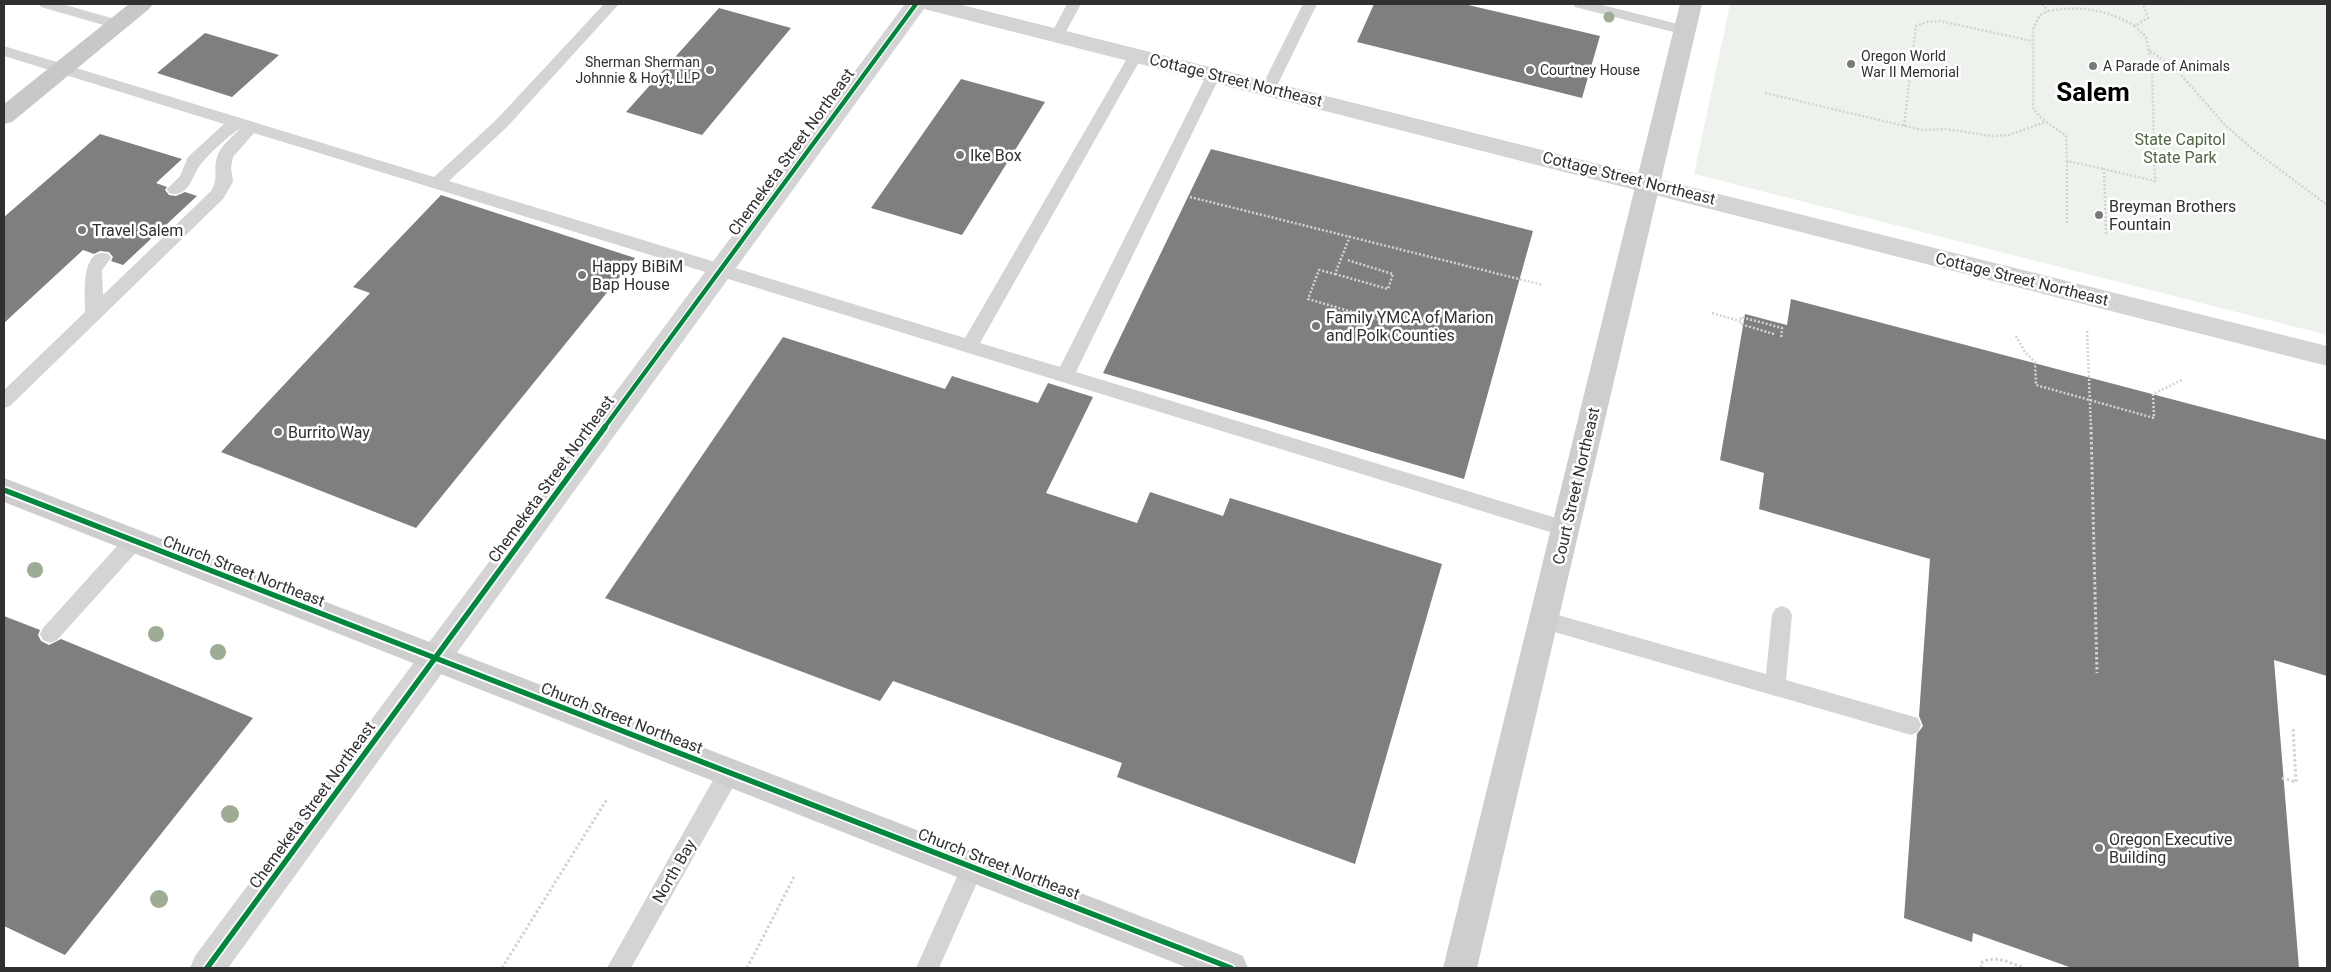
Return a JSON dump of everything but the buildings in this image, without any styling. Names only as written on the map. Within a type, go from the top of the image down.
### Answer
[{"type":"main road","points":[[5,113],[142,4]]},
{"type":"main road","name":"Court Street Northeast","points":[[1460,968],[1691,4]]},
{"type":"main road","name":"Church Street Northeast","points":[[4,490],[1231,968]]},
{"type":"street","name":"Chemeketa Street Northeast","points":[[207,968],[916,4]]},
{"type":"street","name":"Cottage Street Northeast","points":[[930,4],[1648,183],[2327,356]]},
{"type":"lane","points":[[46,4],[117,24]]},
{"type":"lane","points":[[437,183],[502,123],[612,4]]},
{"type":"lane","points":[[1057,36],[1074,4]]},
{"type":"lane","points":[[1269,88],[1310,4]]},
{"type":"lane","points":[[1580,4],[1685,30]]},
{"type":"lane","points":[[4,51],[1566,529]]},
{"type":"lane","points":[[969,346],[1136,55]]},
{"type":"lane","points":[[1065,375],[1214,74]]},
{"type":"lane","points":[[175,189],[186,179],[194,161],[244,124]]},
{"type":"lane","points":[[4,401],[217,195],[225,182],[223,168],[225,155],[244,124]]},
{"type":"lane","points":[[94,314],[94,269],[103,258]]},
{"type":"lane","points":[[50,634],[134,541]]},
{"type":"lane","points":[[1775,686],[1782,615]]},
{"type":"lane","points":[[1544,620],[1911,725]]},
{"type":"lane","name":"North Bay","points":[[618,968],[729,773]]},
{"type":"lane","points":[[927,968],[973,867]]},
{"type":"path","points":[[2042,4],[2048,11]]},
{"type":"path","points":[[2135,26],[2148,18],[2143,4]]},
{"type":"path","points":[[2184,4],[2203,4]]},
{"type":"path","points":[[2067,161],[2155,181],[2152,67],[2146,37],[2135,26],[2120,19],[2091,10],[2074,8],[2048,11],[2037,19],[2033,28],[2032,41],[2033,108],[2045,122],[2066,136],[2068,225]]},
{"type":"path","points":[[1904,126],[1916,26],[1940,20],[2032,41]]},
{"type":"path","points":[[2149,51],[2174,67],[2225,125],[2256,152],[2327,204]]},
{"type":"path","points":[[1765,93],[1922,130],[1946,129],[1992,136],[2009,135],[2045,122]]},
{"type":"path","points":[[2104,169],[2106,234]]},
{"type":"path","points":[[1156,188],[1543,285]]},
{"type":"path","points":[[1335,274],[1350,236]]},
{"type":"path","points":[[1347,260],[1393,274],[1388,289],[1319,270],[1308,299],[1387,322]]},
{"type":"path","points":[[2085,295],[2097,673]]},
{"type":"path","points":[[1712,313],[1774,334]]},
{"type":"path","points":[[1740,321],[1740,317],[1782,328],[1780,339]]},
{"type":"path","points":[[2016,336],[2024,352],[2035,362],[2036,384],[2154,418],[2153,394],[2166,390],[2182,380]]},
{"type":"path","points":[[2282,778],[2296,782],[2293,727]]},
{"type":"path","points":[[502,968],[606,799]]},
{"type":"path","points":[[747,968],[794,877]]},
{"type":"path","points":[[1981,968],[1981,963],[1985,959],[1993,958],[2024,968]]},
{"type":"green space","name":"State Capitol State Park","points":[[1730,4],[2327,4],[2327,335],[1694,174]]},
{"type":"cycle path","points":[[207,968],[916,4]]},
{"type":"cycle path","points":[[4,490],[1231,968]]},
{"type":"place","name":"Oregon World War II Memorial","points":[[1851,64]]},
{"type":"place","name":"A Parade of Animals","points":[[2093,66]]},
{"type":"place","name":"Sherman Sherman Johnnie & Hoyt, LLP","points":[[710,70]]},
{"type":"place","name":"Courtney House","points":[[1530,70]]},
{"type":"place","name":"Ike Box","points":[[960,155]]},
{"type":"place","name":"Breyman Brothers Fountain","points":[[2099,215]]},
{"type":"place","name":"Travel Salem","points":[[82,230]]},
{"type":"place","name":"Happy BiBiM Bap House","points":[[582,275]]},
{"type":"place","name":"Family YMCA of Marion and Polk Counties","points":[[1316,326]]},
{"type":"place","name":"Burrito Way","points":[[278,432]]},
{"type":"place","name":"Oregon Executive Building","points":[[2099,848]]},
{"type":"district","name":"Salem","points":[[2093,92]]}]
